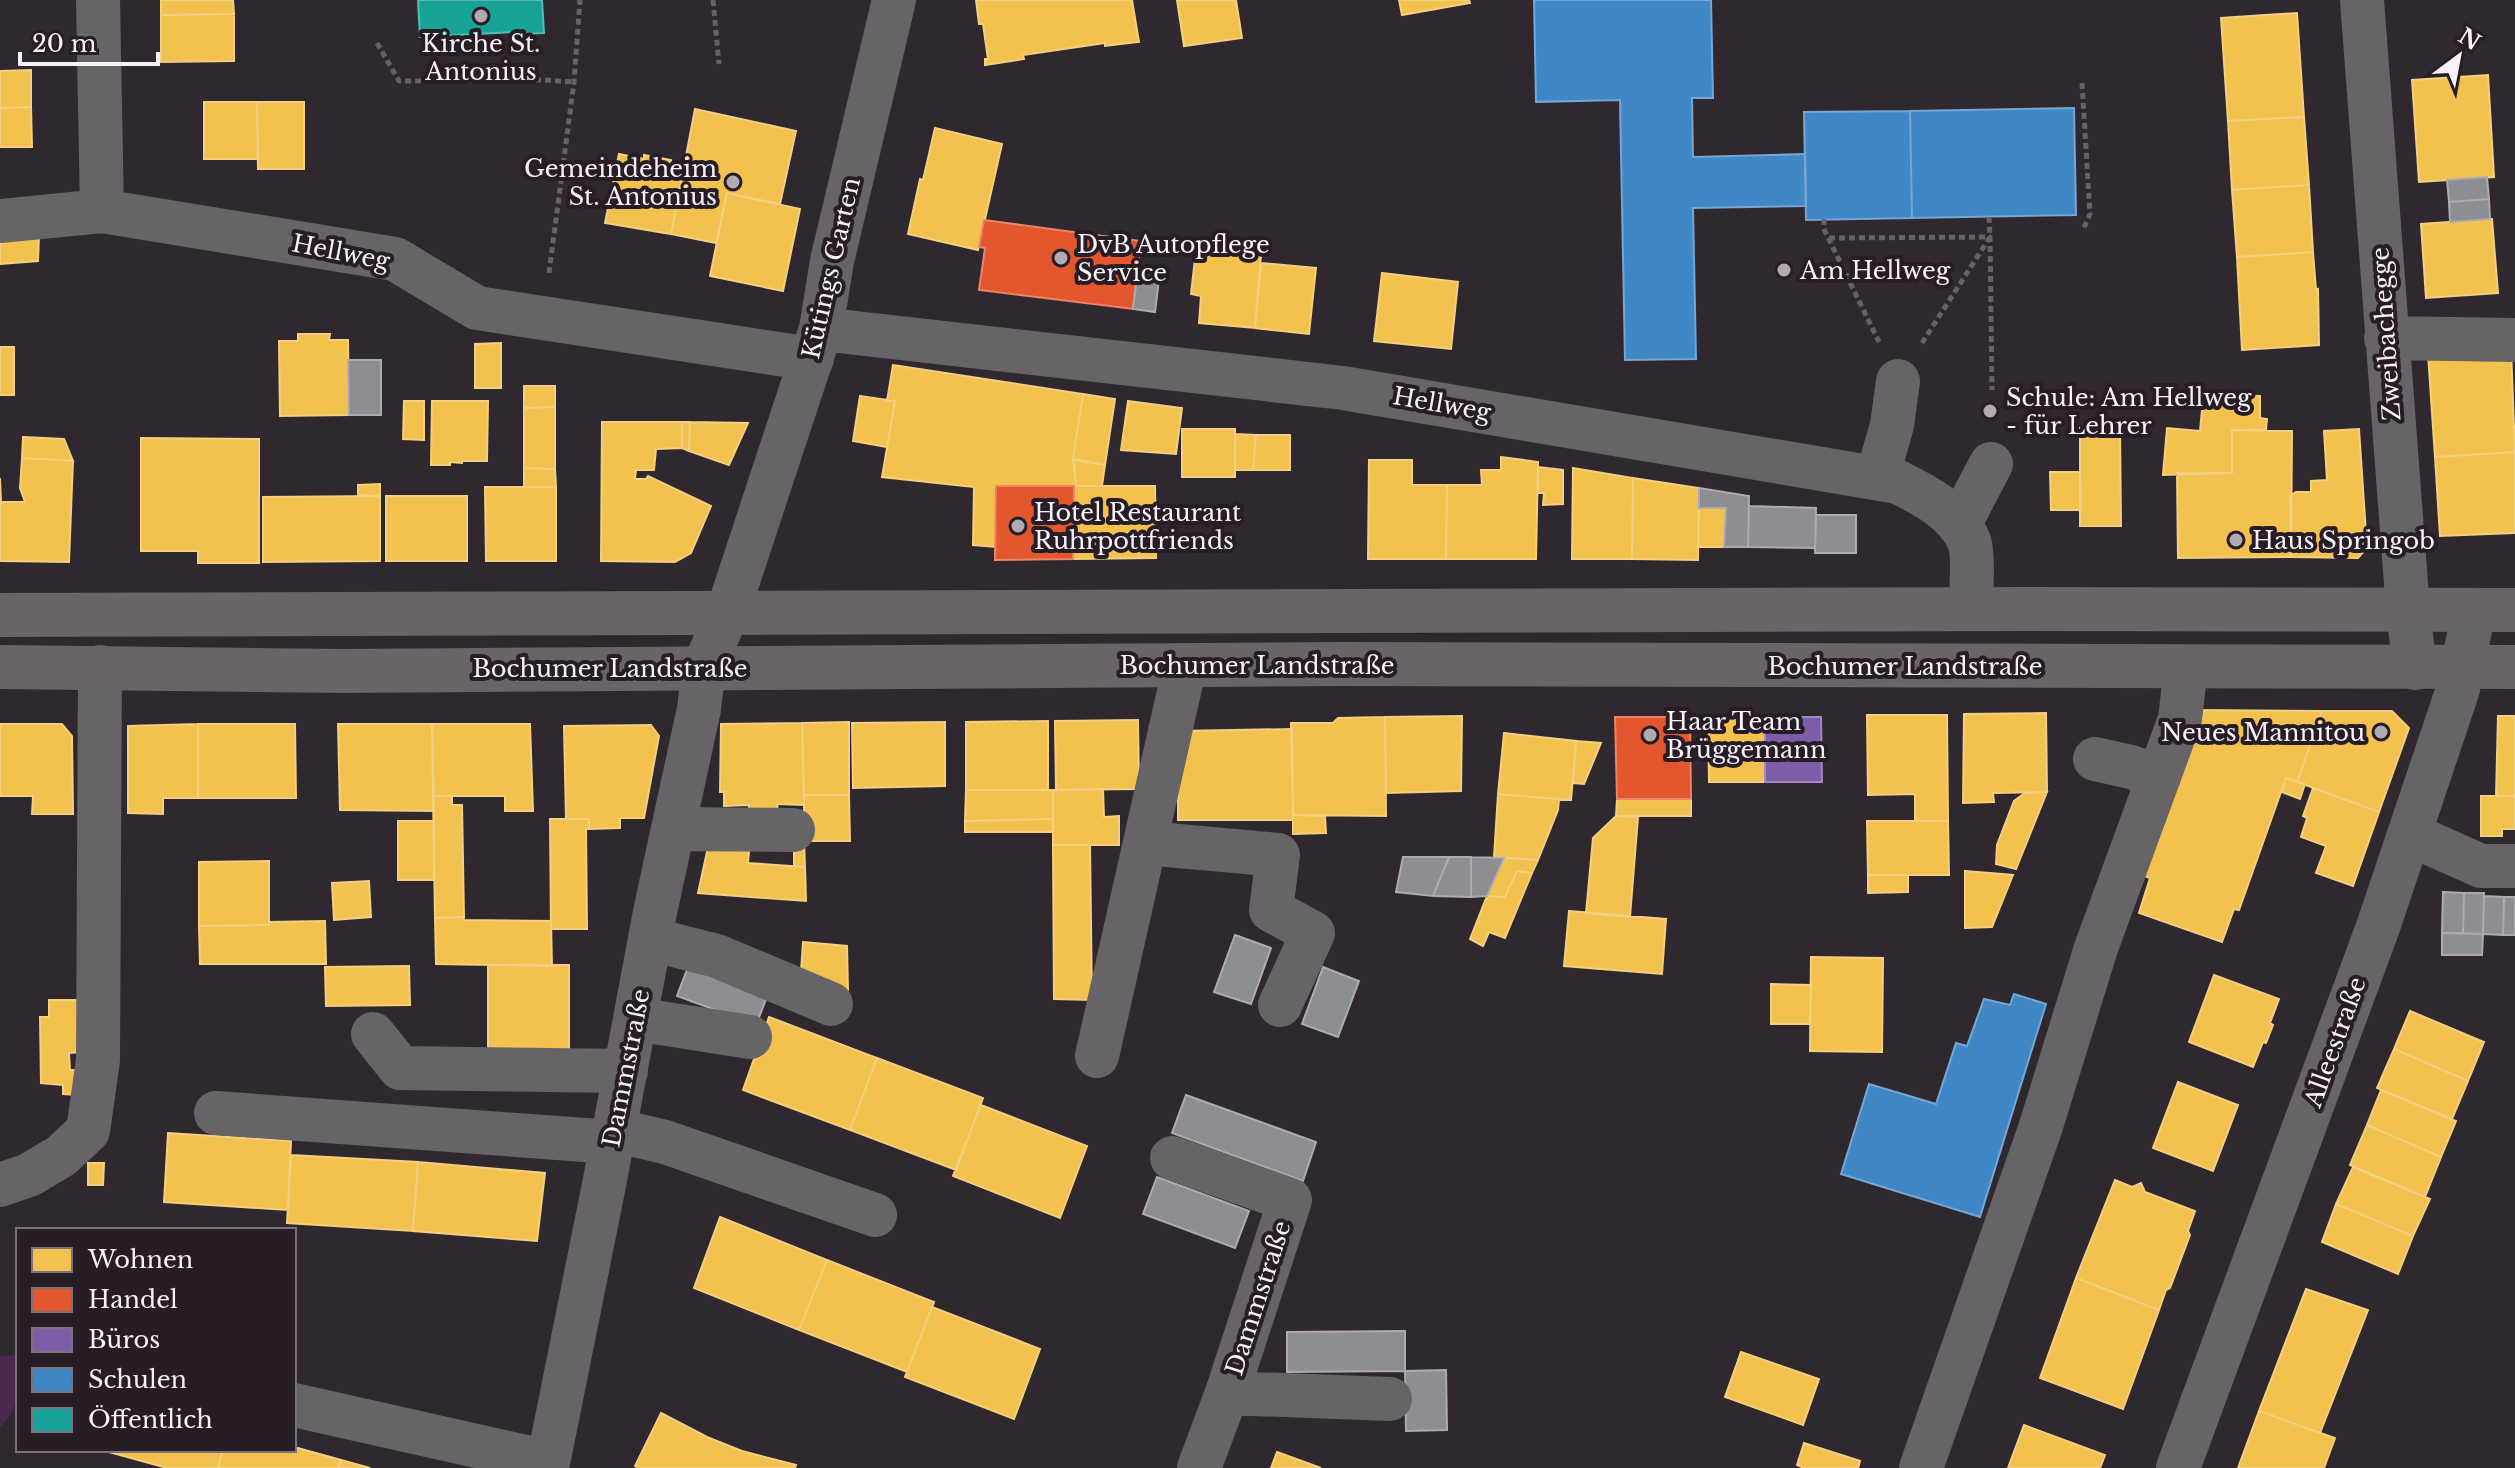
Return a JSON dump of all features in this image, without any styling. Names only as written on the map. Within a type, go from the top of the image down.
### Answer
[{"type":"main road","points":[[0,615],[2495,610]]},
{"type":"main road","name":"Bochumer Landstraße","points":[[0,667],[343,671],[1185,665],[2515,667]]},
{"type":"street","points":[[98,0],[102,211]]},
{"type":"street","name":"Kütings Garten","points":[[704,667],[727,614],[816,344],[832,261],[894,0]]},
{"type":"street","name":"Zweibachegge","points":[[2362,0],[2386,338],[2415,668]]},
{"type":"street","name":"Hellweg","points":[[0,221],[102,211],[395,259],[477,308],[816,344],[1343,388],[1898,482],[1931,498],[1959,525],[1970,542],[1971,609]]},
{"type":"street","points":[[2386,338],[2515,340]]},
{"type":"street","points":[[1877,478],[1892,425],[1898,381]]},
{"type":"street","points":[[1959,525],[1991,464]]},
{"type":"street","name":"Alleestraße","points":[[2178,1468],[2378,927],[2464,668],[2495,610]]},
{"type":"street","points":[[1097,1056],[1185,665]]},
{"type":"street","points":[[0,1185],[29,1175],[61,1156],[88,1131],[98,1060],[100,667]]},
{"type":"street","name":"Dammstraße","points":[[548,1465],[650,939],[699,709],[704,667]]},
{"type":"street","points":[[1921,1468],[2040,1129],[2096,948],[2180,719],[2186,667]]},
{"type":"street","points":[[2095,759],[2159,777]]},
{"type":"street","points":[[673,829],[793,830]]},
{"type":"street","points":[[2409,834],[2481,866],[2515,866]]},
{"type":"street","points":[[1145,843],[1278,855],[1271,910],[1313,933],[1280,1005]]},
{"type":"street","points":[[650,939],[717,956],[831,1004]]},
{"type":"street","points":[[635,1019],[750,1037]]},
{"type":"street","points":[[373,1034],[400,1068],[626,1071]]},
{"type":"street","points":[[216,1113],[613,1136],[665,1142],[875,1215]]},
{"type":"street","name":"Dammstraße","points":[[1172,1158],[1290,1200],[1199,1468]]},
{"type":"street","points":[[1227,1393],[1390,1399]]},
{"type":"street","points":[[296,1405],[548,1465]]},
{"type":"path","points":[[541,316],[554,250],[574,82],[580,0]]},
{"type":"path","points":[[713,0],[719,64]]},
{"type":"path","points":[[377,43],[399,81],[574,82]]},
{"type":"path","points":[[2082,83],[2090,214],[2083,230]]},
{"type":"path","points":[[1989,217],[1992,390]]},
{"type":"path","points":[[1824,219],[1824,229],[1898,381]]},
{"type":"path","points":[[1829,238],[1990,237]]},
{"type":"path","points":[[1898,381],[1990,237]]},
{"type":"shaded area","points":[[16,1355],[15,1403],[0,1427],[0,1356]]},
{"type":"building: Wohnen","points":[[161,0],[233,0],[234,14],[161,15]]},
{"type":"building: Wohnen","points":[[976,0],[1132,0],[1139,42],[1105,46],[1105,43],[1023,55],[1024,59],[985,65],[985,59],[988,59]]},
{"type":"building: Wohnen","points":[[1177,0],[1236,0],[1242,38],[1184,46]]},
{"type":"building: Wohnen","points":[[1399,0],[1469,0],[1470,3],[1402,15]]},
{"type":"building: Wohnen","points":[[2297,13],[2304,117],[2228,121],[2221,18]]},
{"type":"building: Wohnen","points":[[234,14],[234,61],[161,62],[161,15]]},
{"type":"building: Wohnen","points":[[31,70],[31,107],[0,108],[0,71]]},
{"type":"building: Wohnen","points":[[2488,75],[2494,177],[2419,182],[2412,80]]},
{"type":"building: Wohnen","points":[[204,102],[257,102],[258,159],[204,159]]},
{"type":"building: Wohnen","points":[[257,102],[304,102],[304,169],[258,169]]},
{"type":"building: Wohnen","points":[[31,107],[32,147],[0,147],[0,108]]},
{"type":"building: Wohnen","name":"Gemeindeheim St. Antonius","points":[[695,109],[796,131],[780,204],[727,193],[716,243],[671,234]]},
{"type":"building: Wohnen","points":[[2304,117],[2309,185],[2232,190],[2228,121]]},
{"type":"building: Wohnen","points":[[935,128],[1002,144],[978,250],[908,234]]},
{"type":"building: Wohnen","points":[[619,154],[671,160],[669,168],[683,171],[671,234],[605,223]]},
{"type":"building: Wohnen","points":[[2309,185],[2313,252],[2237,257],[2232,190]]},
{"type":"building: Wohnen","points":[[727,193],[800,209],[783,291],[710,276]]},
{"type":"building: Wohnen","points":[[2492,219],[2498,293],[2426,298],[2421,224]]},
{"type":"building: Wohnen","points":[[39,234],[38,261],[0,264],[0,236]]},
{"type":"building: Wohnen","points":[[1197,241],[1229,245],[1229,252],[1261,255],[1255,328],[1199,323],[1201,296],[1191,294]]},
{"type":"building: Wohnen","points":[[2313,252],[2318,289],[2319,345],[2242,350],[2237,257]]},
{"type":"building: Wohnen","points":[[1261,263],[1316,268],[1309,334],[1255,328]]},
{"type":"building: Wohnen","points":[[1382,273],[1458,282],[1451,349],[1374,341]]},
{"type":"building: Wohnen","points":[[298,334],[330,334],[329,340],[348,340],[349,415],[280,416],[279,341],[298,341]]},
{"type":"building: Wohnen","points":[[501,343],[501,388],[475,388],[475,344]]},
{"type":"building: Wohnen","points":[[0,347],[14,347],[14,395],[0,395]]},
{"type":"building: Wohnen","points":[[2511,349],[2515,452],[2435,457],[2428,354]]},
{"type":"building: Wohnen","points":[[893,365],[1083,394],[1073,459],[1076,486],[996,486],[996,547],[973,545],[974,487],[882,477],[895,401],[887,401]]},
{"type":"building: Wohnen","points":[[524,386],[555,386],[555,407],[524,408]]},
{"type":"building: Wohnen","points":[[1083,394],[1115,399],[1105,465],[1073,459]]},
{"type":"building: Wohnen","points":[[2231,395],[2260,396],[2260,418],[2267,419],[2266,430],[2232,430],[2232,473],[2163,475],[2167,428],[2200,431],[2203,399],[2231,401]]},
{"type":"building: Wohnen","points":[[860,396],[895,401],[887,447],[853,441]]},
{"type":"building: Wohnen","points":[[404,401],[424,401],[424,440],[403,439]]},
{"type":"building: Wohnen","points":[[432,401],[488,401],[487,461],[431,465]]},
{"type":"building: Wohnen","points":[[1128,401],[1182,408],[1176,454],[1121,450]]},
{"type":"building: Wohnen","points":[[555,407],[555,469],[524,468],[524,408]]},
{"type":"building: Wohnen","points":[[602,422],[682,422],[682,448],[656,449],[654,470],[636,470],[635,479],[646,479],[648,476],[711,506],[691,553],[675,562],[601,561]]},
{"type":"building: Wohnen","points":[[682,422],[690,422],[689,451],[682,448]]},
{"type":"building: Wohnen","points":[[690,422],[748,423],[729,465],[689,451]]},
{"type":"building: Wohnen","points":[[2080,428],[2120,429],[2121,526],[2080,526]]},
{"type":"building: Wohnen","points":[[1182,429],[1235,429],[1235,477],[1182,477]]},
{"type":"building: Wohnen","points":[[2359,429],[2367,548],[2358,558],[2291,557],[2290,496],[2296,492],[2311,492],[2311,481],[2327,480],[2324,431]]},
{"type":"building: Wohnen","points":[[2232,430],[2292,431],[2291,557],[2178,558],[2177,473],[2232,473]]},
{"type":"building: Wohnen","points":[[1235,434],[1256,435],[1253,470],[1235,470]]},
{"type":"building: Wohnen","points":[[1256,435],[1290,435],[1290,470],[1253,470]]},
{"type":"building: Wohnen","points":[[23,437],[64,439],[73,461],[22,458]]},
{"type":"building: Wohnen","points":[[141,438],[259,439],[259,563],[198,563],[198,551],[141,551]]},
{"type":"building: Wohnen","points":[[2515,452],[2515,533],[2440,536],[2435,457]]},
{"type":"building: Wohnen","points":[[1501,457],[1538,462],[1536,559],[1446,559],[1447,485],[1482,485],[1481,470],[1501,470]]},
{"type":"building: Wohnen","points":[[22,458],[73,461],[69,562],[0,561],[0,478],[1,502],[25,502],[20,488]]},
{"type":"building: Wohnen","points":[[1074,460],[1105,465],[1102,486],[1076,486]]},
{"type":"building: Wohnen","points":[[1369,460],[1412,460],[1412,485],[1447,485],[1446,559],[1368,559]]},
{"type":"building: Wohnen","points":[[1538,467],[1563,470],[1563,504],[1543,505],[1544,493],[1538,493]]},
{"type":"building: Wohnen","points":[[524,468],[555,469],[556,487],[524,487]]},
{"type":"building: Wohnen","points":[[1573,468],[1633,478],[1632,559],[1572,559]]},
{"type":"building: Wohnen","points":[[2050,472],[2080,472],[2081,510],[2051,510]]},
{"type":"building: Wohnen","points":[[1633,478],[1699,488],[1698,560],[1632,559]]},
{"type":"building: Wohnen","points":[[380,484],[380,496],[358,495],[358,485]]},
{"type":"building: Wohnen","points":[[1074,486],[1155,486],[1156,558],[1073,559]]},
{"type":"building: Wohnen","points":[[485,487],[556,487],[556,561],[486,561]]},
{"type":"building: Wohnen","points":[[380,496],[380,561],[263,562],[263,497]]},
{"type":"building: Wohnen","points":[[386,496],[467,496],[467,561],[386,561]]},
{"type":"building: Wohnen","points":[[1699,508],[1726,508],[1724,547],[1698,547]]},
{"type":"building: Wohnen","points":[[2192,710],[2322,711],[2297,782],[2286,778],[2239,910],[2234,909],[2222,942],[2139,913],[2150,878],[2136,873]]},
{"type":"building: Wohnen","points":[[2322,711],[2392,711],[2409,728],[2379,812],[2297,782]]},
{"type":"building: Wohnen","points":[[2046,713],[2047,792],[1993,793],[1994,802],[1963,803],[1964,714]]},
{"type":"building: Wohnen","points":[[1867,715],[1947,715],[1948,821],[1915,821],[1915,794],[1868,795]]},
{"type":"building: Wohnen","points":[[1462,716],[1461,791],[1386,793],[1385,717]]},
{"type":"building: Wohnen","points":[[2498,716],[2515,716],[2515,796],[2496,796]]},
{"type":"building: Wohnen","points":[[1385,717],[1386,816],[1293,815],[1291,723],[1333,723],[1338,718]]},
{"type":"building: Wohnen","points":[[1765,717],[1765,782],[1709,782],[1708,718]]},
{"type":"building: Wohnen","points":[[1138,720],[1139,789],[1056,790],[1055,721]]},
{"type":"building: Wohnen","points":[[1048,721],[1048,790],[966,790],[966,722]]},
{"type":"building: Wohnen","points":[[849,722],[849,795],[804,795],[802,723]]},
{"type":"building: Wohnen","points":[[945,722],[945,786],[853,788],[852,723]]},
{"type":"building: Wohnen","points":[[802,723],[804,805],[777,804],[778,812],[749,812],[749,805],[724,806],[724,792],[720,792],[721,724]]},
{"type":"building: Wohnen","points":[[0,724],[62,724],[72,736],[73,814],[32,814],[33,796],[0,796]]},
{"type":"building: Wohnen","points":[[198,724],[198,798],[163,798],[163,814],[128,813],[128,726]]},
{"type":"building: Wohnen","points":[[198,724],[295,724],[296,798],[198,798]]},
{"type":"building: Wohnen","points":[[338,724],[432,724],[434,811],[340,810]]},
{"type":"building: Wohnen","points":[[432,724],[530,724],[533,811],[505,811],[505,796],[433,796]]},
{"type":"building: Wohnen","points":[[651,725],[659,736],[644,818],[620,818],[620,828],[589,829],[589,819],[566,819],[564,726]]},
{"type":"building: Wohnen","points":[[1292,729],[1293,820],[1178,820],[1178,731]]},
{"type":"building: Wohnen","points":[[1504,733],[1576,741],[1571,800],[1498,794]]},
{"type":"building: Wohnen","points":[[1576,741],[1601,743],[1584,784],[1573,783]]},
{"type":"building: Wohnen","points":[[2286,778],[2305,784],[2300,799],[2282,792]]},
{"type":"building: Wohnen","points":[[2313,788],[2379,812],[2353,886],[2316,873],[2326,846],[2301,837],[2307,818],[2303,816]]},
{"type":"building: Wohnen","points":[[1103,789],[1104,817],[1119,816],[1119,845],[1053,845],[1053,790]]},
{"type":"building: Wohnen","points":[[966,790],[1053,790],[1053,819],[965,821]]},
{"type":"building: Wohnen","points":[[2047,792],[2016,869],[1996,864],[1997,845],[2014,801],[2025,793]]},
{"type":"building: Wohnen","points":[[1498,794],[1559,799],[1558,810],[1538,860],[1494,857]]},
{"type":"building: Wohnen","points":[[804,795],[849,795],[850,841],[804,841]]},
{"type":"building: Wohnen","points":[[433,796],[452,796],[452,805],[462,805],[464,917],[435,918]]},
{"type":"building: Wohnen","points":[[2481,796],[2515,796],[2515,829],[2502,829],[2502,836],[2481,836]]},
{"type":"building: Wohnen","points":[[1617,799],[1691,799],[1691,816],[1616,816]]},
{"type":"building: Wohnen","points":[[1293,815],[1325,816],[1326,833],[1293,834]]},
{"type":"building: Wohnen","points":[[1616,816],[1638,817],[1630,917],[1586,913],[1593,838]]},
{"type":"building: Wohnen","points":[[550,819],[589,819],[589,829],[586,829],[587,929],[551,929]]},
{"type":"building: Wohnen","points":[[1053,819],[1053,832],[965,832],[965,821]]},
{"type":"building: Wohnen","points":[[398,821],[434,821],[434,880],[398,880]]},
{"type":"building: Wohnen","points":[[1867,821],[1948,821],[1949,875],[1868,875]]},
{"type":"building: Wohnen","points":[[794,841],[804,841],[805,867],[794,867]]},
{"type":"building: Wohnen","points":[[1053,845],[1090,845],[1092,1000],[1054,999]]},
{"type":"building: Wohnen","points":[[708,847],[749,851],[748,863],[805,867],[806,901],[698,893]]},
{"type":"building: Wohnen","points":[[1504,858],[1538,860],[1532,873],[1517,871],[1505,897],[1487,896]]},
{"type":"building: Wohnen","points":[[269,861],[269,925],[199,926],[199,862]]},
{"type":"building: Wohnen","points":[[1517,871],[1532,873],[1505,938],[1489,932],[1483,946],[1470,939],[1487,896],[1505,897]]},
{"type":"building: Wohnen","points":[[1965,871],[2013,875],[1992,927],[1965,928]]},
{"type":"building: Wohnen","points":[[1868,875],[1908,875],[1908,892],[1868,893]]},
{"type":"building: Wohnen","points":[[369,881],[371,917],[334,920],[332,883]]},
{"type":"building: Wohnen","points":[[1569,911],[1666,919],[1662,974],[1564,966]]},
{"type":"building: Wohnen","points":[[464,917],[464,920],[551,921],[552,966],[436,964],[435,918]]},
{"type":"building: Wohnen","points":[[325,921],[326,964],[200,964],[199,926]]},
{"type":"building: Wohnen","points":[[803,942],[847,946],[848,990],[801,972]]},
{"type":"building: Wohnen","points":[[1811,957],[1883,958],[1882,1052],[1810,1051]]},
{"type":"building: Wohnen","points":[[488,965],[569,965],[569,1064],[488,1064]]},
{"type":"building: Wohnen","points":[[409,966],[410,1005],[326,1006],[325,967]]},
{"type":"building: Wohnen","points":[[2214,975],[2279,999],[2270,1023],[2273,1025],[2253,1067],[2189,1042]]},
{"type":"building: Wohnen","points":[[1771,984],[1811,985],[1810,1024],[1771,1024]]},
{"type":"building: Wohnen","points":[[49,1000],[80,1000],[82,1052],[69,1053],[70,1070],[79,1070],[78,1095],[63,1094],[63,1085],[41,1083],[40,1017],[49,1017]]},
{"type":"building: Wohnen","points":[[2410,1011],[2484,1042],[2468,1081],[2394,1049]]},
{"type":"building: Wohnen","points":[[769,1017],[877,1058],[850,1130],[743,1090]]},
{"type":"building: Wohnen","points":[[2394,1049],[2468,1081],[2452,1119],[2377,1088]]},
{"type":"building: Wohnen","points":[[877,1058],[983,1098],[956,1170],[850,1130]]},
{"type":"building: Wohnen","points":[[2178,1082],[2238,1105],[2213,1171],[2153,1148]]},
{"type":"building: Wohnen","points":[[2381,1090],[2456,1121],[2441,1157],[2367,1125]]},
{"type":"building: Wohnen","points":[[981,1105],[1087,1146],[1060,1218],[953,1176]]},
{"type":"building: Wohnen","points":[[2367,1125],[2441,1157],[2425,1197],[2350,1165]]},
{"type":"building: Wohnen","points":[[168,1133],[291,1141],[288,1210],[164,1202]]},
{"type":"building: Wohnen","points":[[291,1155],[418,1162],[413,1231],[287,1223]]},
{"type":"building: Wohnen","points":[[418,1162],[545,1173],[537,1241],[413,1231]]},
{"type":"building: Wohnen","points":[[88,1163],[104,1163],[103,1185],[88,1185]]},
{"type":"building: Wohnen","points":[[2353,1167],[2430,1199],[2413,1236],[2336,1204]]},
{"type":"building: Wohnen","points":[[2115,1180],[2132,1187],[2141,1183],[2145,1192],[2195,1211],[2188,1231],[2190,1235],[2159,1310],[2076,1278]]},
{"type":"building: Wohnen","points":[[2336,1204],[2413,1236],[2398,1274],[2322,1242]]},
{"type":"building: Wohnen","points":[[720,1217],[827,1260],[799,1330],[694,1288]]},
{"type":"building: Wohnen","points":[[827,1260],[934,1302],[907,1372],[799,1330]]},
{"type":"building: Wohnen","points":[[2076,1278],[2159,1310],[2123,1409],[2040,1378]]},
{"type":"building: Wohnen","points":[[2306,1289],[2368,1310],[2320,1433],[2259,1411]]},
{"type":"building: Wohnen","points":[[932,1307],[1040,1349],[1014,1419],[905,1377]]},
{"type":"building: Wohnen","points":[[1741,1352],[1819,1379],[1803,1425],[1725,1397]]},
{"type":"building: Wohnen","points":[[2259,1411],[2335,1438],[2324,1468],[2238,1468]]},
{"type":"building: Wohnen","points":[[661,1413],[707,1437],[742,1451],[796,1465],[795,1468],[639,1468],[635,1466]]},
{"type":"building: Wohnen","points":[[2024,1425],[2105,1455],[2100,1468],[2008,1468]]},
{"type":"building: Wohnen","points":[[1804,1443],[1860,1461],[1858,1468],[1804,1468],[1797,1465]]},
{"type":"building: Wohnen","points":[[296,1448],[341,1460],[338,1468],[218,1468],[222,1452],[296,1452]]},
{"type":"building: Wohnen","points":[[109,1452],[222,1452],[218,1468],[167,1468]]},
{"type":"building: Wohnen","points":[[1277,1452],[1321,1468],[1271,1468]]},
{"type":"building: Wohnen","points":[[341,1460],[370,1468],[338,1468]]},
{"type":"building: Handel","name":"DvB Autopflege Service","points":[[984,220],[1141,241],[1133,309],[979,290],[985,248],[979,247]]},
{"type":"building: Handel","points":[[996,486],[1074,486],[1073,559],[995,560]]},
{"type":"building: Handel","points":[[1615,717],[1690,717],[1691,799],[1617,799]]},
{"type":"building: Büros","points":[[1765,717],[1821,717],[1822,782],[1765,782]]},
{"type":"building: Schulen","points":[[1534,0],[1711,0],[1713,98],[1692,98],[1693,157],[1805,154],[1806,206],[1693,208],[1696,359],[1625,360],[1620,100],[1536,102]]},
{"type":"building: Schulen","points":[[2074,108],[2076,215],[1912,218],[1910,111]]},
{"type":"building: Schulen","points":[[1910,111],[1912,218],[1806,220],[1804,112]]},
{"type":"building: Schulen","points":[[2014,994],[2046,1004],[1980,1217],[1841,1174],[1869,1084],[1936,1104],[1956,1043],[1967,1046],[1984,999],[2010,1005]]},
{"type":"building: Öffentlich","name":"Kirche St. Antonius","points":[[418,0],[542,0],[544,33],[420,37]]},
{"type":"building: Industrie","points":[[2487,177],[2489,199],[2449,202],[2447,180]]},
{"type":"building: Industrie","points":[[2489,199],[2490,219],[2450,222],[2449,202]]},
{"type":"building: Industrie","points":[[1138,269],[1160,271],[1155,312],[1133,309]]},
{"type":"building: Industrie","points":[[348,360],[381,360],[381,415],[349,415]]},
{"type":"building: Industrie","points":[[1699,488],[1749,496],[1748,547],[1724,547],[1726,508],[1699,508]]},
{"type":"building: Industrie","points":[[1749,506],[1816,508],[1815,548],[1748,547]]},
{"type":"building: Industrie","points":[[1816,515],[1856,515],[1856,553],[1815,553]]},
{"type":"building: Industrie","points":[[1403,857],[1449,857],[1433,896],[1396,892]]},
{"type":"building: Industrie","points":[[1449,857],[1471,857],[1471,897],[1433,896]]},
{"type":"building: Industrie","points":[[1471,857],[1504,858],[1487,896],[1471,897]]},
{"type":"building: Industrie","points":[[2443,892],[2464,893],[2463,933],[2442,933]]},
{"type":"building: Industrie","points":[[2464,893],[2484,893],[2483,934],[2463,933]]},
{"type":"building: Industrie","points":[[2484,896],[2504,897],[2503,935],[2483,934]]},
{"type":"building: Industrie","points":[[2504,897],[2515,897],[2515,935],[2503,935]]},
{"type":"building: Industrie","points":[[2442,933],[2483,934],[2482,955],[2442,955]]},
{"type":"building: Industrie","points":[[1235,935],[1271,948],[1251,1004],[1214,992]]},
{"type":"building: Industrie","points":[[691,959],[770,989],[756,1025],[677,996]]},
{"type":"building: Industrie","points":[[1323,967],[1359,981],[1338,1037],[1302,1024]]},
{"type":"building: Industrie","points":[[1186,1095],[1316,1142],[1303,1181],[1172,1133]]},
{"type":"building: Industrie","points":[[1157,1177],[1249,1211],[1235,1248],[1143,1214]]},
{"type":"building: Industrie","points":[[1405,1331],[1405,1371],[1287,1372],[1287,1332]]},
{"type":"building: Industrie","points":[[1446,1370],[1447,1430],[1406,1431],[1405,1371]]},
{"type":"place","name":"Kirche St. Antonius","points":[[481,16]]},
{"type":"place","name":"Gemeindeheim St. Antonius","points":[[733,182]]},
{"type":"place","name":"DvB Autopflege Service","points":[[1061,258]]},
{"type":"place","name":"Am Hellweg","points":[[1784,270]]},
{"type":"place","name":"Schule: Am Hellweg - für Lehrer","points":[[1990,411]]},
{"type":"place","name":"Hotel Restaurant Ruhrpottfriends","points":[[1018,526]]},
{"type":"place","name":"Haus Springob","points":[[2236,540]]},
{"type":"place","name":"Neues Mannitou","points":[[2381,732]]},
{"type":"place","name":"Haar Team Brüggemann","points":[[1650,735]]}]
